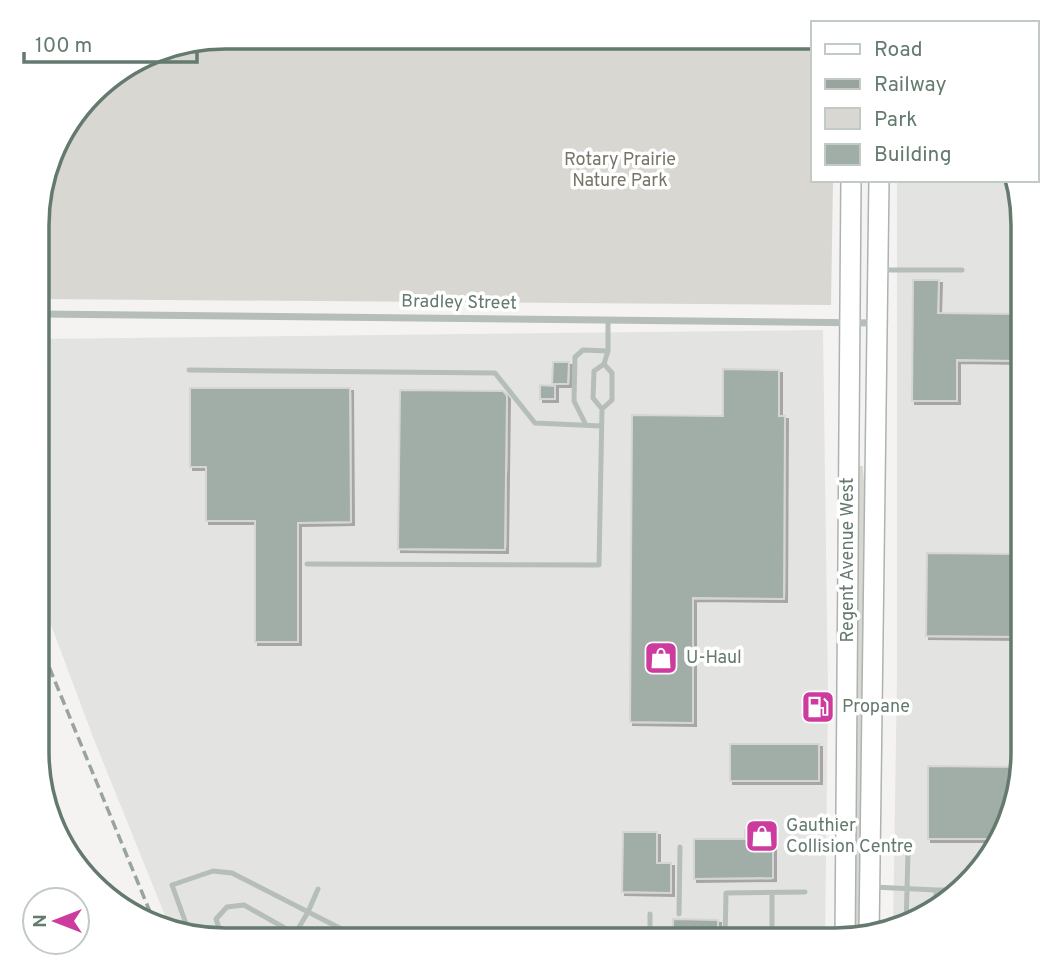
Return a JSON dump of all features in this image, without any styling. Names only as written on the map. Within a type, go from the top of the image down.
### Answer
[{"type":"main road","name":"Regent Avenue West","points":[[845,928],[851,182]]},
{"type":"main road","name":"Regent Avenue West","points":[[869,924],[879,182]]},
{"type":"street","name":"Bradley Street","points":[[49,314],[878,324]]},
{"type":"lane","points":[[879,270],[962,270]]},
{"type":"lane","points":[[307,564],[599,565],[602,409],[593,398],[594,371],[604,364],[608,351],[608,320]]},
{"type":"lane","points":[[586,425],[574,401],[575,357],[583,351],[608,351]]},
{"type":"lane","points":[[602,409],[612,400],[612,373],[604,364]]},
{"type":"lane","points":[[189,370],[495,373],[535,424],[601,426]]},
{"type":"lane","points":[[679,914],[680,847]]},
{"type":"lane","points":[[906,913],[908,853]]},
{"type":"lane","points":[[186,923],[172,885],[213,870],[232,873],[339,928]]},
{"type":"lane","points":[[870,887],[943,890]]},
{"type":"lane","points":[[298,928],[318,889]]},
{"type":"lane","points":[[936,890],[936,896]]},
{"type":"lane","points":[[725,928],[726,893],[805,892]]},
{"type":"lane","points":[[772,893],[772,928]]},
{"type":"lane","points":[[219,927],[216,919],[228,906],[244,905],[284,928]]},
{"type":"lane","points":[[650,914],[650,928]]},
{"type":"shaded area","points":[[897,182],[1006,182],[1011,213],[1009,775],[998,819],[975,859],[960,877],[933,898],[893,918],[897,674]]},
{"type":"shaded area","points":[[823,330],[828,695],[825,928],[225,928],[166,918],[49,619],[49,339]]},
{"type":"green space","name":"Rotary Prairie Nature Park","points":[[225,49],[811,49],[811,182],[833,182],[831,305],[49,299],[51,202],[62,158],[85,118],[100,100],[147,67],[179,55]]},
{"type":"green space","points":[[863,466],[866,510],[861,925],[853,927],[858,468]]},
{"type":"building","points":[[913,280],[939,280],[938,313],[1011,314],[1011,361],[957,360],[957,401],[912,401]]},
{"type":"building","points":[[553,362],[569,362],[568,384],[552,384]]},
{"type":"building","points":[[723,369],[779,370],[779,416],[785,416],[784,599],[693,598],[693,723],[630,722],[632,415],[723,416]]},
{"type":"building","points":[[540,385],[555,386],[555,399],[540,399]]},
{"type":"building","points":[[190,388],[350,388],[351,522],[298,523],[298,642],[255,642],[255,521],[206,521],[206,467],[190,467]]},
{"type":"building","points":[[400,390],[503,391],[507,396],[505,550],[398,549]]},
{"type":"building","points":[[927,553],[1011,554],[1011,637],[926,636]]},
{"type":"building","points":[[730,744],[819,744],[819,781],[730,781]]},
{"type":"building","points":[[928,766],[1010,767],[1005,798],[988,839],[928,839]]},
{"type":"building","points":[[745,830],[773,830],[773,878],[694,879],[694,839],[745,839]]},
{"type":"building","points":[[623,832],[657,832],[657,863],[671,863],[671,893],[622,892]]},
{"type":"building","points":[[673,919],[718,920],[718,928],[673,928]]},
{"type":"railway","points":[[49,667],[150,911]]},
{"type":"place","name":"U-Haul","points":[[661,658]]},
{"type":"place","name":"Propane","points":[[818,707]]},
{"type":"place","name":"Gauthier Collision Centre","points":[[762,836]]}]
